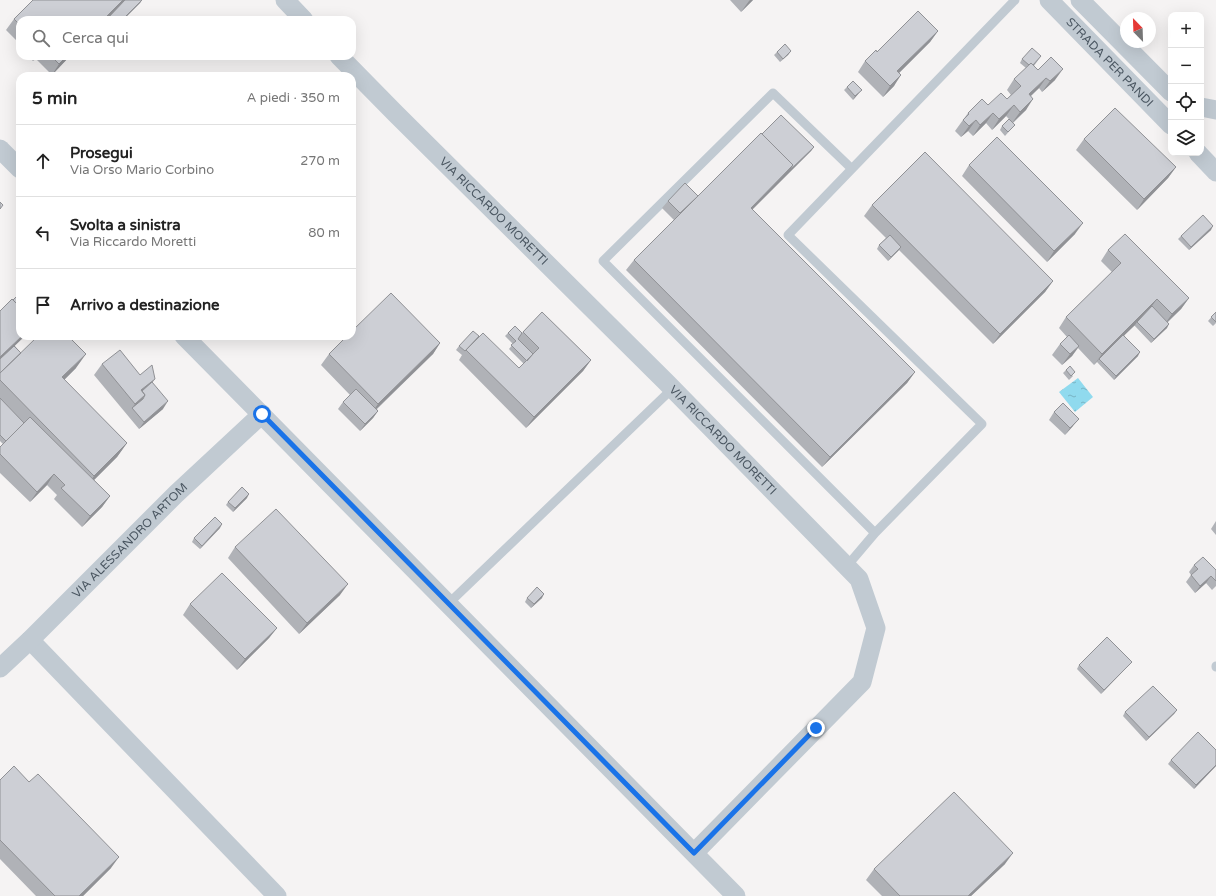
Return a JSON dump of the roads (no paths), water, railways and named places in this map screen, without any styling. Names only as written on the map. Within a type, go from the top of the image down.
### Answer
[{"type":"street","points":[[285,0],[300,16]]},
{"type":"street","name":"STRADA PER PANDI","points":[[1049,0],[1168,122]]},
{"type":"street","name":"STRADA PER PANDI","points":[[1080,0],[1168,89]]},
{"type":"street","name":"VIA RICCARDO MORETTI","points":[[343,60],[355,72]]},
{"type":"street","name":"VIA RICCARDO MORETTI","points":[[356,73],[860,579],[876,628],[862,682],[694,853]]},
{"type":"street","points":[[1204,108],[1216,110]]},
{"type":"street","points":[[0,149],[16,165]]},
{"type":"street","points":[[1201,156],[1216,172]]},
{"type":"street","points":[[188,340],[736,896]]},
{"type":"street","name":"VIA ALESSANDRO ARTOM","points":[[0,668],[176,494],[262,414]]},
{"type":"street","points":[[30,640],[277,896]]},
{"type":"lane","points":[[847,566],[875,533],[982,424],[788,235],[1015,0]]},
{"type":"lane","points":[[852,169],[773,93],[603,261],[875,533]]},
{"type":"lane","points":[[448,604],[672,389]]},
{"type":"water","points":[[1078,378],[1093,397],[1075,412],[1059,392]]}]
